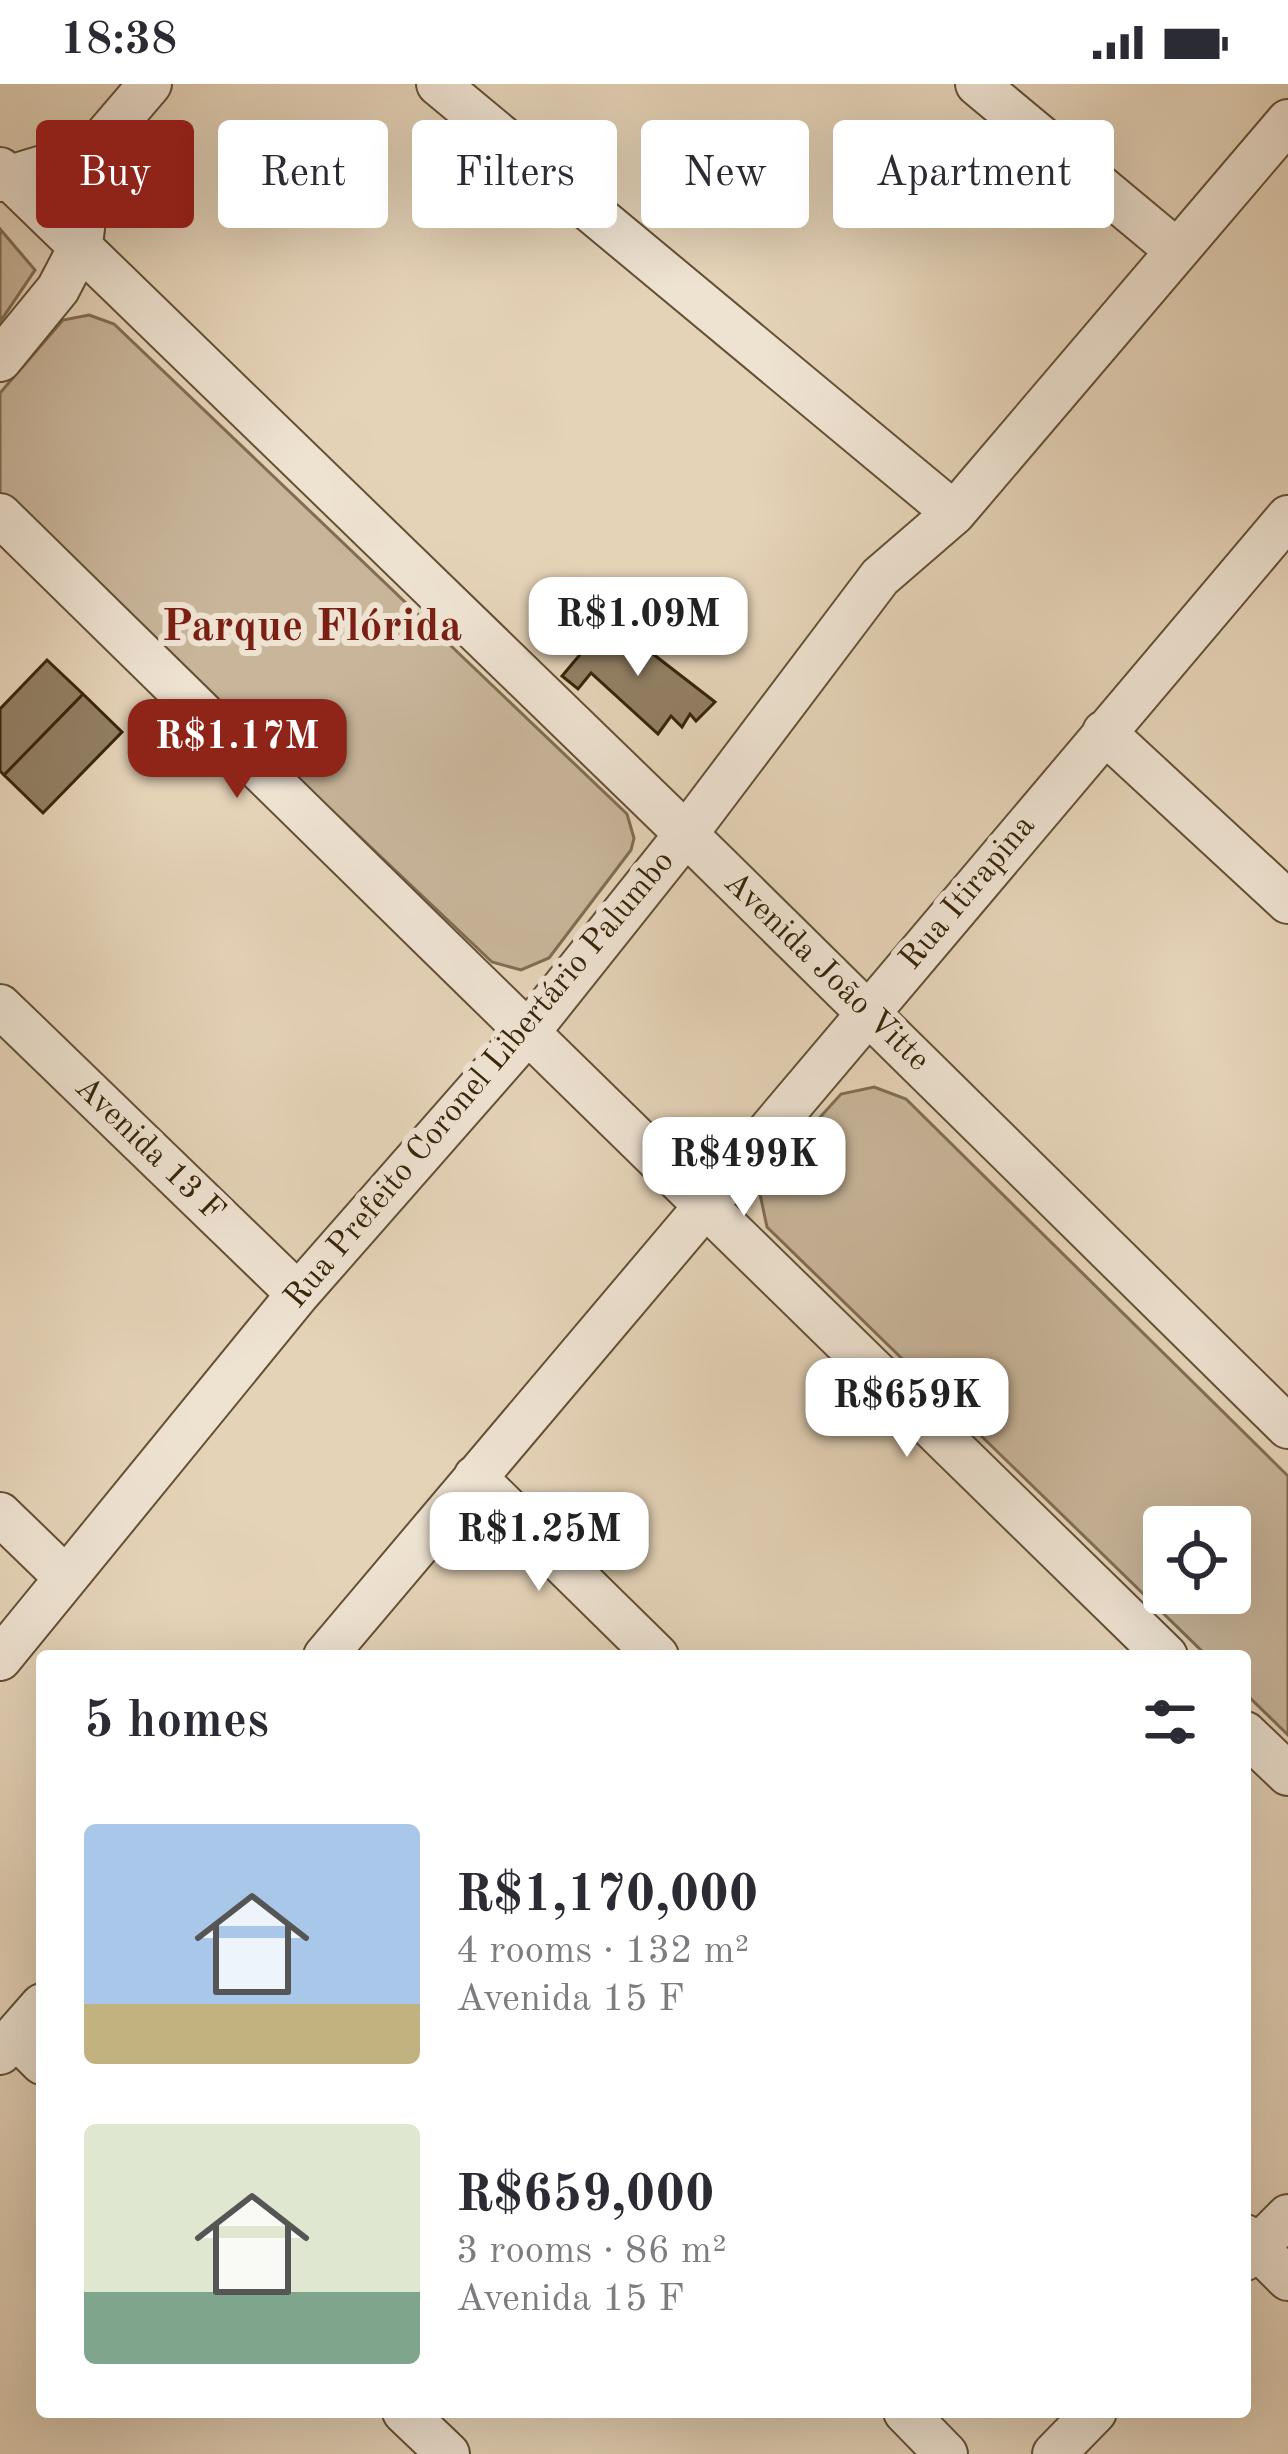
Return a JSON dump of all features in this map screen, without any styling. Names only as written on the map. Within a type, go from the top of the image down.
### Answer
[{"type":"street","points":[[119,120],[150,84]]},
{"type":"street","points":[[437,84],[954,513]]},
{"type":"street","points":[[977,84],[1176,250]]},
{"type":"street","name":"Rua Prefeito Coronel Libertário Palumbo","points":[[0,1659],[298,1294],[529,1031],[686,834],[880,577],[954,513],[1288,121]]},
{"type":"street","points":[[2,175],[36,166]]},
{"type":"street","name":"Avenida João Vitte","points":[[2,175],[81,245],[686,834],[1288,1427]]},
{"type":"street","points":[[0,360],[58,289],[81,245],[83,228]]},
{"type":"street","points":[[0,515],[1160,1650]]},
{"type":"street","name":"Rua Itirapina","points":[[331,1650],[1288,517]]},
{"type":"street","points":[[1104,733],[1288,902]]},
{"type":"street","name":"Avenida 13 F","points":[[0,1006],[298,1294]]},
{"type":"street","points":[[475,1477],[651,1650]]},
{"type":"street","points":[[0,1514],[66,1578]]},
{"type":"street","points":[[1251,1738],[1288,1774]]},
{"type":"street","points":[[1251,2246],[1288,2216]]},
{"type":"street","points":[[1251,2250],[1288,2279]]},
{"type":"street","points":[[410,2418],[448,2454]]},
{"type":"street","points":[[910,2418],[946,2454]]},
{"type":"street","points":[[1054,2454],[1089,2418]]},
{"type":"shaded area","points":[[0,229],[35,270],[0,322]]},
{"type":"shaded area","points":[[89,315],[114,324],[627,814],[634,838],[631,850],[549,958],[521,970],[492,962],[0,496],[0,393],[63,320]]},
{"type":"shaded area","points":[[874,1087],[906,1099],[1288,1476],[1288,1735],[1251,1699],[1251,1650],[1201,1650],[1164,1614],[1251,1614],[1251,1506],[1143,1506],[1143,1594],[767,1227],[760,1194],[765,1178],[841,1094]]},
{"type":"building","points":[[609,620],[715,702],[696,721],[690,714],[682,727],[671,716],[658,734],[591,673],[578,689],[562,676]]},
{"type":"building","points":[[47,660],[83,694],[4,775],[0,771],[0,709]]},
{"type":"building","points":[[83,694],[122,732],[43,813],[4,775]]},
{"type":"district","name":"Parque Flórida","points":[[312,628]]}]
